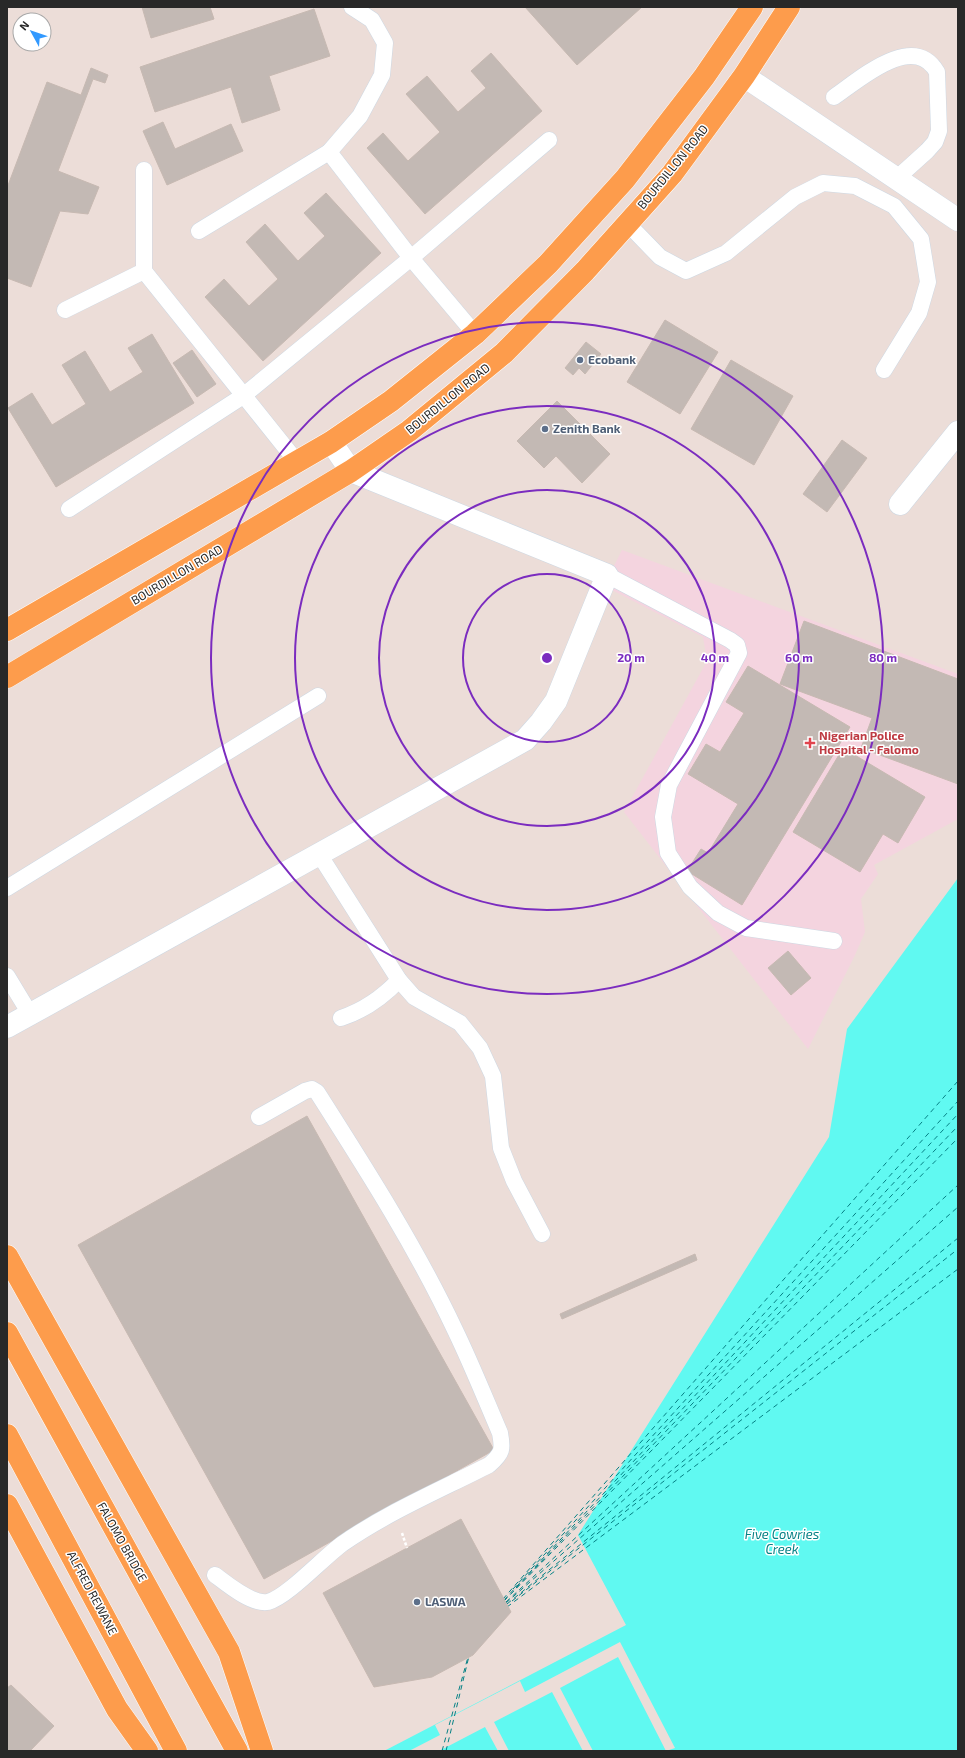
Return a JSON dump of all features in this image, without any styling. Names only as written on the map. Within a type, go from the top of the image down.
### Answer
[{"type":"main road","points":[[7,630],[331,442],[391,402],[475,334],[548,264],[625,179],[704,77],[752,7]]},
{"type":"main road","name":"BOURDILLON ROAD","points":[[7,677],[351,471],[409,432],[504,353],[585,271],[672,174],[744,76],[789,7]]},
{"type":"main road","points":[[7,1256],[229,1652],[262,1751]]},
{"type":"main road","name":"FALOMO BRIDGE","points":[[7,1333],[237,1751]]},
{"type":"main road","name":"ALFRED REWANE","points":[[7,1435],[176,1751]]},
{"type":"main road","points":[[7,1505],[117,1709],[147,1751]]},
{"type":"street","points":[[744,76],[958,220]]},
{"type":"street","points":[[900,504],[958,432]]},
{"type":"street","points":[[7,1027],[525,740],[541,722],[556,701],[607,575],[351,471],[331,442]]},
{"type":"lane","points":[[199,231],[329,152],[360,116],[382,75],[385,43],[372,20],[352,7]]},
{"type":"lane","points":[[834,97],[889,61],[905,56],[926,59],[933,64],[937,72],[939,131],[935,142],[927,151],[896,179]]},
{"type":"lane","points":[[69,509],[243,396],[411,258],[549,140]]},
{"type":"lane","points":[[329,152],[411,258],[475,334]]},
{"type":"lane","points":[[144,170],[144,271],[296,462]]},
{"type":"lane","points":[[628,223],[660,257],[686,271],[726,253],[795,197],[823,183],[855,186],[894,206],[921,239],[928,282],[919,313],[884,370]]},
{"type":"lane","points":[[65,310],[144,271]]},
{"type":"lane","points":[[607,575],[738,645],[739,653],[669,785],[663,817],[668,852],[690,886],[718,913],[746,928],[834,941]]},
{"type":"lane","points":[[7,888],[318,696]]},
{"type":"lane","points":[[319,854],[399,980],[414,997],[460,1023],[480,1048],[493,1076],[501,1148],[514,1181],[542,1234]]},
{"type":"lane","points":[[7,976],[30,1014]]},
{"type":"lane","points":[[341,1018],[375,1002],[399,980]]},
{"type":"lane","points":[[215,1575],[246,1598],[266,1602],[279,1597],[342,1545],[395,1512],[490,1465],[499,1457],[503,1446],[500,1433],[455,1330],[423,1267],[365,1168],[317,1092],[312,1089],[305,1091],[259,1117]]},
{"type":"shaded area","name":"Nigerian Police Hospital - Falomo","points":[[622,550],[958,674],[958,819],[874,865],[878,874],[861,899],[865,932],[808,1049],[624,812],[707,661],[703,637],[604,586]]},
{"type":"water","name":"Five Cowries Creek","points":[[958,878],[958,1751],[384,1751],[626,1625],[578,1535],[829,1137],[847,1029]]},
{"type":"pier","points":[[620,1642],[675,1748],[666,1751],[618,1657],[560,1688],[593,1751],[583,1751],[552,1692],[494,1722],[509,1751],[498,1751],[485,1727],[439,1751],[409,1751],[440,1735],[435,1725],[520,1681],[525,1692]]},
{"type":"building","points":[[142,7],[210,7],[214,19],[151,38]]},
{"type":"building","points":[[525,7],[642,7],[577,65]]},
{"type":"building","points":[[314,9],[330,56],[269,76],[280,110],[242,123],[231,87],[155,112],[140,67]]},
{"type":"building","points":[[491,53],[542,111],[425,214],[367,148],[383,133],[408,161],[440,132],[406,94],[427,76],[458,112],[486,88],[471,71]]},
{"type":"building","points":[[91,68],[108,75],[105,83],[93,79],[58,171],[99,187],[88,214],[60,211],[31,287],[7,278],[7,188],[47,82],[81,95]]},
{"type":"building","points":[[163,122],[175,149],[231,124],[243,151],[167,185],[143,131]]},
{"type":"building","points":[[326,193],[381,253],[263,361],[205,297],[224,279],[249,306],[278,279],[246,242],[265,224],[298,261],[325,236],[304,213]]},
{"type":"building","points":[[665,320],[718,352],[680,414],[627,382]]},
{"type":"building","points":[[152,334],[194,403],[56,487],[8,408],[32,393],[52,425],[86,404],[62,365],[85,351],[110,392],[143,372],[128,348]]},
{"type":"building","points":[[586,342],[601,354],[585,374],[579,368],[573,375],[565,368]]},
{"type":"building","points":[[192,350],[216,384],[197,397],[173,363]]},
{"type":"building","points":[[731,360],[793,396],[754,465],[691,429]]},
{"type":"building","points":[[557,401],[610,454],[582,483],[556,456],[544,468],[517,441]]},
{"type":"building","points":[[842,440],[867,458],[827,512],[803,494]]},
{"type":"building","points":[[804,621],[958,679],[958,784],[861,748],[872,718],[780,684]]},
{"type":"building","points":[[748,666],[850,727],[742,905],[687,871],[701,849],[708,853],[738,804],[688,774],[706,744],[720,752],[744,713],[726,702]]},
{"type":"building","points":[[843,748],[925,797],[898,843],[883,834],[860,872],[793,832]]},
{"type":"building","points":[[788,951],[811,978],[791,995],[768,968]]},
{"type":"building","points":[[307,1116],[494,1450],[264,1579],[78,1245]]},
{"type":"building","points":[[695,1254],[697,1260],[562,1319],[560,1314]]},
{"type":"building","name":"LASWA","points":[[461,1519],[511,1612],[473,1655],[432,1677],[374,1687],[323,1593]]},
{"type":"building","points":[[11,1685],[54,1726],[30,1751],[7,1751],[7,1688]]},
{"type":"ferry route","points":[[503,1599],[958,1081]]},
{"type":"ferry route","points":[[513,1589],[958,1101]]},
{"type":"ferry route","points":[[504,1600],[958,1114]]},
{"type":"ferry route","points":[[516,1588],[958,1126]]},
{"type":"ferry route","points":[[504,1601],[958,1138]]},
{"type":"ferry route","points":[[506,1602],[958,1185]]},
{"type":"ferry route","points":[[506,1603],[958,1207]]},
{"type":"ferry route","points":[[507,1604],[958,1238]]},
{"type":"ferry route","points":[[512,1601],[958,1249]]},
{"type":"ferry route","points":[[507,1607],[958,1269]]},
{"type":"ferry route","points":[[446,1751],[469,1656]]},
{"type":"ferry route","points":[[442,1751],[468,1657]]},
{"type":"place","name":"Ecobank","points":[[580,360]]},
{"type":"place","name":"Zenith Bank","points":[[545,429]]},
{"type":"place","name":"Nigerian Police Hospital - Falomo","points":[[810,743]]},
{"type":"place","name":"LASWA","points":[[417,1602]]}]
